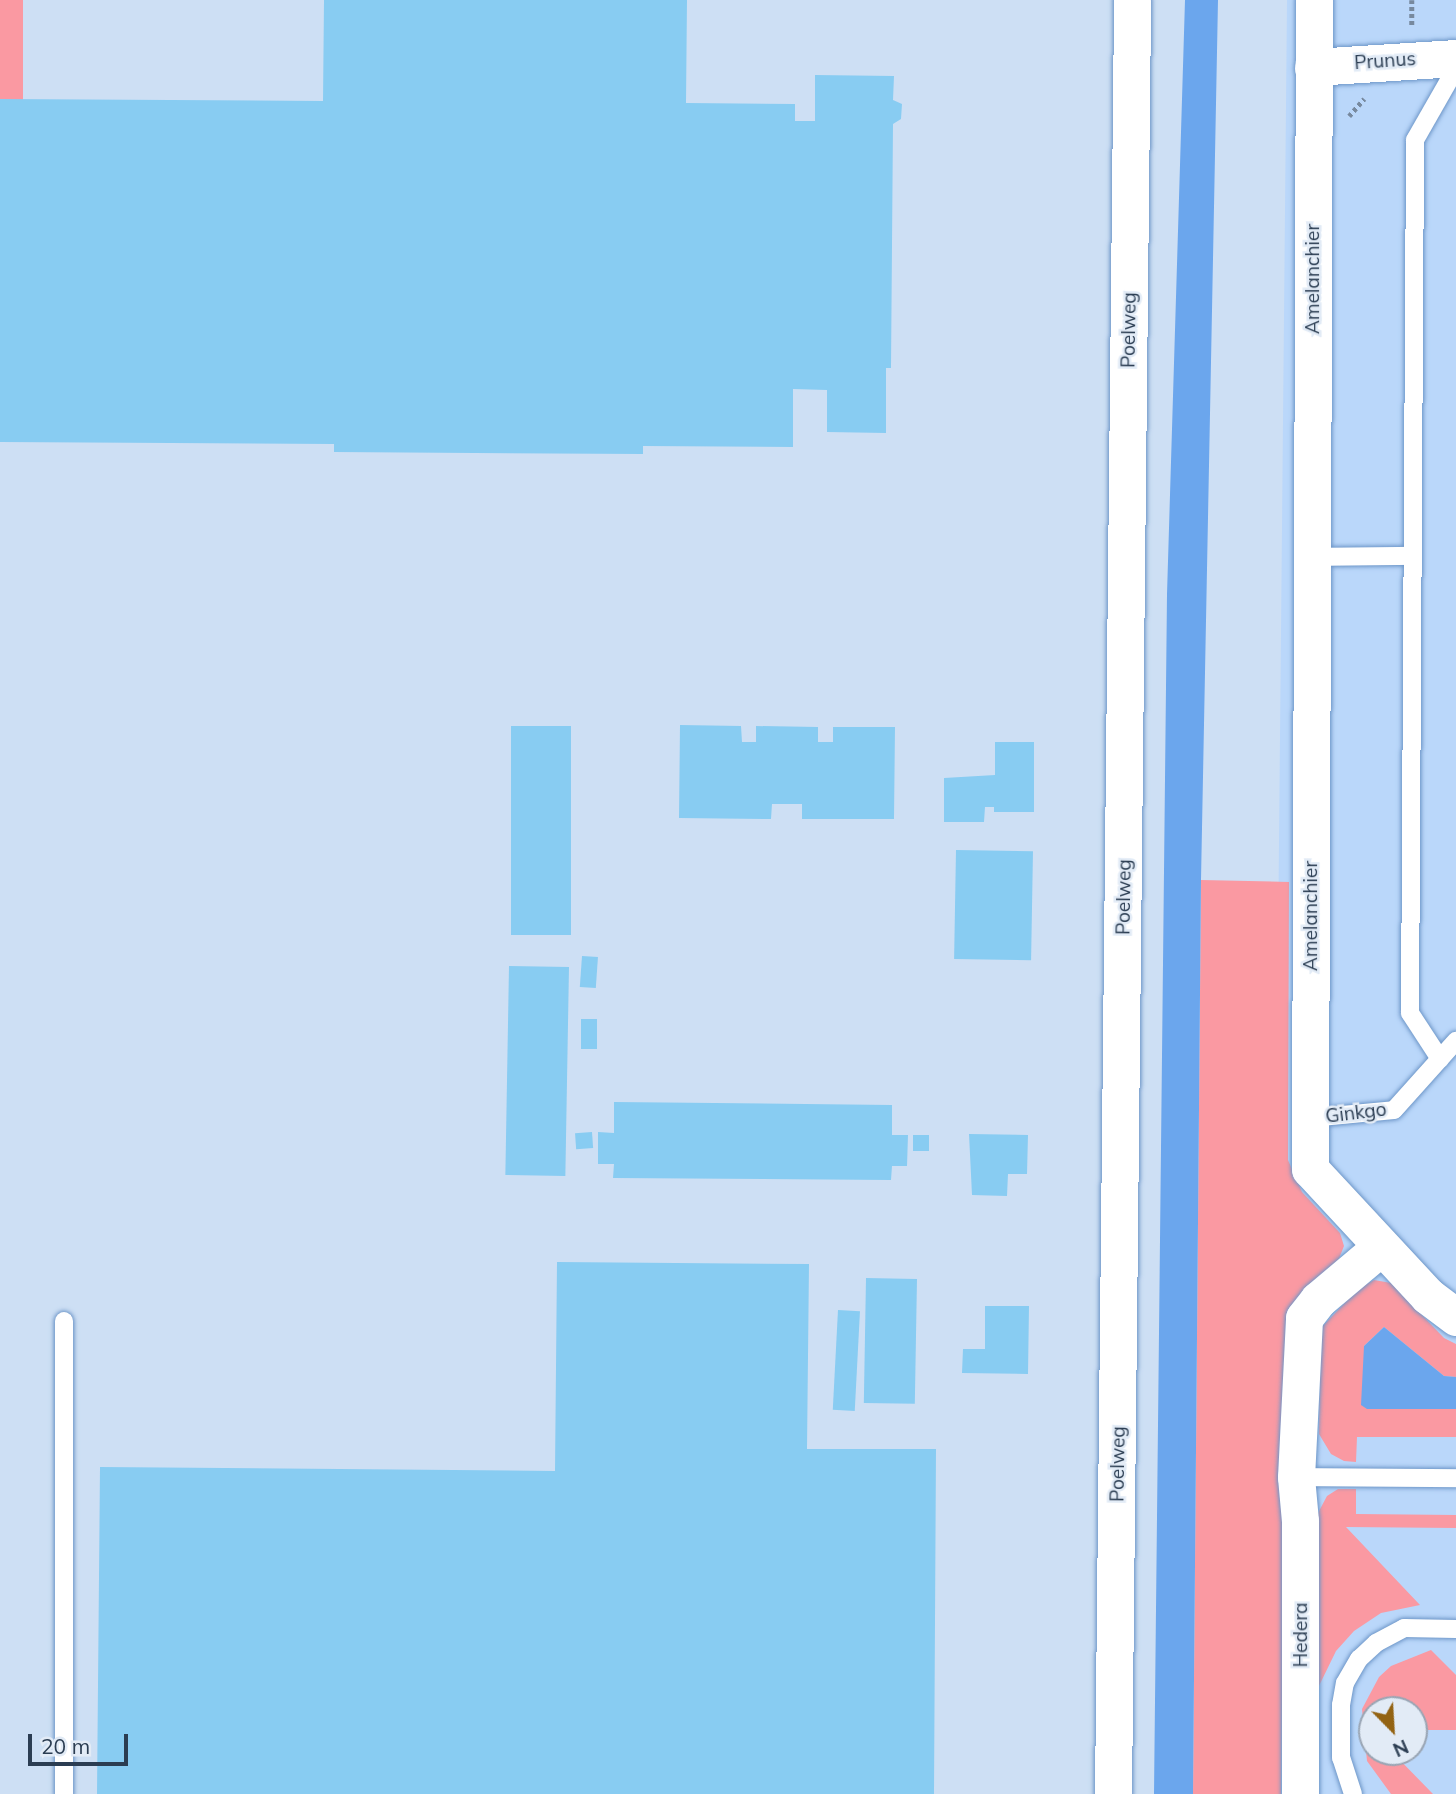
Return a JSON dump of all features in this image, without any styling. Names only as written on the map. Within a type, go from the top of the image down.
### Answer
[{"type":"street","name":"Poelweg","points":[[1113,1794],[1132,0]]},
{"type":"street","name":"Amelanchier","points":[[1314,0],[1310,1169],[1381,1247]]},
{"type":"street","name":"Prunus","points":[[1313,67],[1412,57],[1456,58]]},
{"type":"street","points":[[1381,1247],[1428,1296],[1456,1317]]},
{"type":"street","name":"Hedera","points":[[1300,1794],[1300,1521],[1296,1477],[1304,1318],[1318,1300],[1381,1247]]},
{"type":"lane","points":[[1440,1059],[1410,1013],[1415,140],[1456,68]]},
{"type":"lane","points":[[1312,558],[1412,556]]},
{"type":"lane","name":"Ginkgo","points":[[1310,1118],[1394,1110],[1456,1041]]},
{"type":"lane","points":[[64,1321],[64,1794]]},
{"type":"lane","points":[[1296,1477],[1456,1478]]},
{"type":"lane","points":[[1353,1794],[1341,1758],[1341,1705],[1345,1683],[1359,1659],[1376,1643],[1404,1628],[1456,1629]]},
{"type":"path","points":[[1412,0],[1412,57]]},
{"type":"path","points":[[1344,122],[1371,91]]},
{"type":"shaded area","points":[[0,0],[23,0],[23,116],[0,116]]},
{"type":"shaded area","points":[[1287,0],[1456,0],[1456,1794],[1270,1794]]},
{"type":"shaded area","points":[[1201,880],[1289,882],[1288,1160],[1302,1192],[1340,1233],[1344,1246],[1338,1261],[1286,1317],[1281,1794],[1193,1794]]},
{"type":"shaded area","points":[[1374,1280],[1391,1283],[1444,1338],[1456,1344],[1456,1377],[1444,1376],[1384,1327],[1364,1346],[1367,1409],[1456,1409],[1456,1437],[1357,1437],[1356,1462],[1344,1461],[1331,1454],[1319,1434],[1321,1328],[1358,1289]]},
{"type":"shaded area","points":[[1338,1489],[1356,1489],[1356,1514],[1456,1515],[1456,1528],[1346,1527],[1420,1605],[1381,1613],[1354,1631],[1336,1651],[1317,1690],[1318,1513],[1327,1496]]},
{"type":"shaded area","points":[[1431,1650],[1456,1675],[1456,1730],[1428,1730],[1428,1696],[1369,1696],[1379,1677],[1391,1666]]},
{"type":"shaded area","points":[[1371,1766],[1406,1766],[1433,1794],[1391,1794]]},
{"type":"water","points":[[1185,0],[1218,0],[1201,880],[1193,1794],[1154,1794],[1167,594]]},
{"type":"water","points":[[1384,1327],[1444,1376],[1456,1377],[1456,1409],[1367,1409],[1361,1405],[1364,1346]]},
{"type":"building","points":[[324,0],[687,0],[686,103],[795,104],[795,121],[815,121],[815,75],[894,76],[893,100],[902,104],[901,119],[893,124],[891,368],[886,368],[886,433],[827,432],[827,390],[793,389],[793,447],[643,446],[643,454],[334,452],[334,444],[0,442],[0,99],[323,101]]},
{"type":"building","points":[[680,725],[741,726],[742,742],[756,742],[756,726],[818,727],[818,742],[833,742],[833,727],[895,727],[894,819],[802,819],[802,804],[772,804],[771,819],[679,818]]},
{"type":"building","points":[[511,726],[571,726],[571,935],[511,935]]},
{"type":"building","points":[[995,742],[1034,742],[1034,812],[994,812],[994,807],[985,807],[984,822],[944,822],[944,778],[995,775]]},
{"type":"building","points":[[956,850],[1033,851],[1031,960],[954,959]]},
{"type":"building","points":[[582,956],[598,957],[596,988],[580,987]]},
{"type":"building","points":[[509,966],[569,967],[565,1176],[505,1175]]},
{"type":"building","points":[[581,1019],[597,1019],[597,1049],[581,1049]]},
{"type":"building","points":[[614,1102],[892,1105],[892,1135],[908,1135],[907,1166],[892,1166],[891,1180],[613,1178],[614,1164],[598,1164],[598,1132],[614,1133]]},
{"type":"building","points":[[592,1132],[593,1148],[576,1149],[575,1133]]},
{"type":"building","points":[[969,1134],[1028,1135],[1027,1174],[1008,1174],[1007,1196],[972,1195]]},
{"type":"building","points":[[913,1135],[929,1135],[929,1151],[913,1151]]},
{"type":"building","points":[[557,1262],[809,1264],[807,1449],[936,1449],[934,1794],[97,1794],[100,1467],[555,1471]]},
{"type":"building","points":[[866,1278],[917,1279],[915,1404],[864,1403]]},
{"type":"building","points":[[985,1306],[1029,1306],[1028,1374],[962,1373],[963,1349],[985,1349]]},
{"type":"building","points":[[838,1310],[860,1311],[855,1411],[833,1410]]}]
